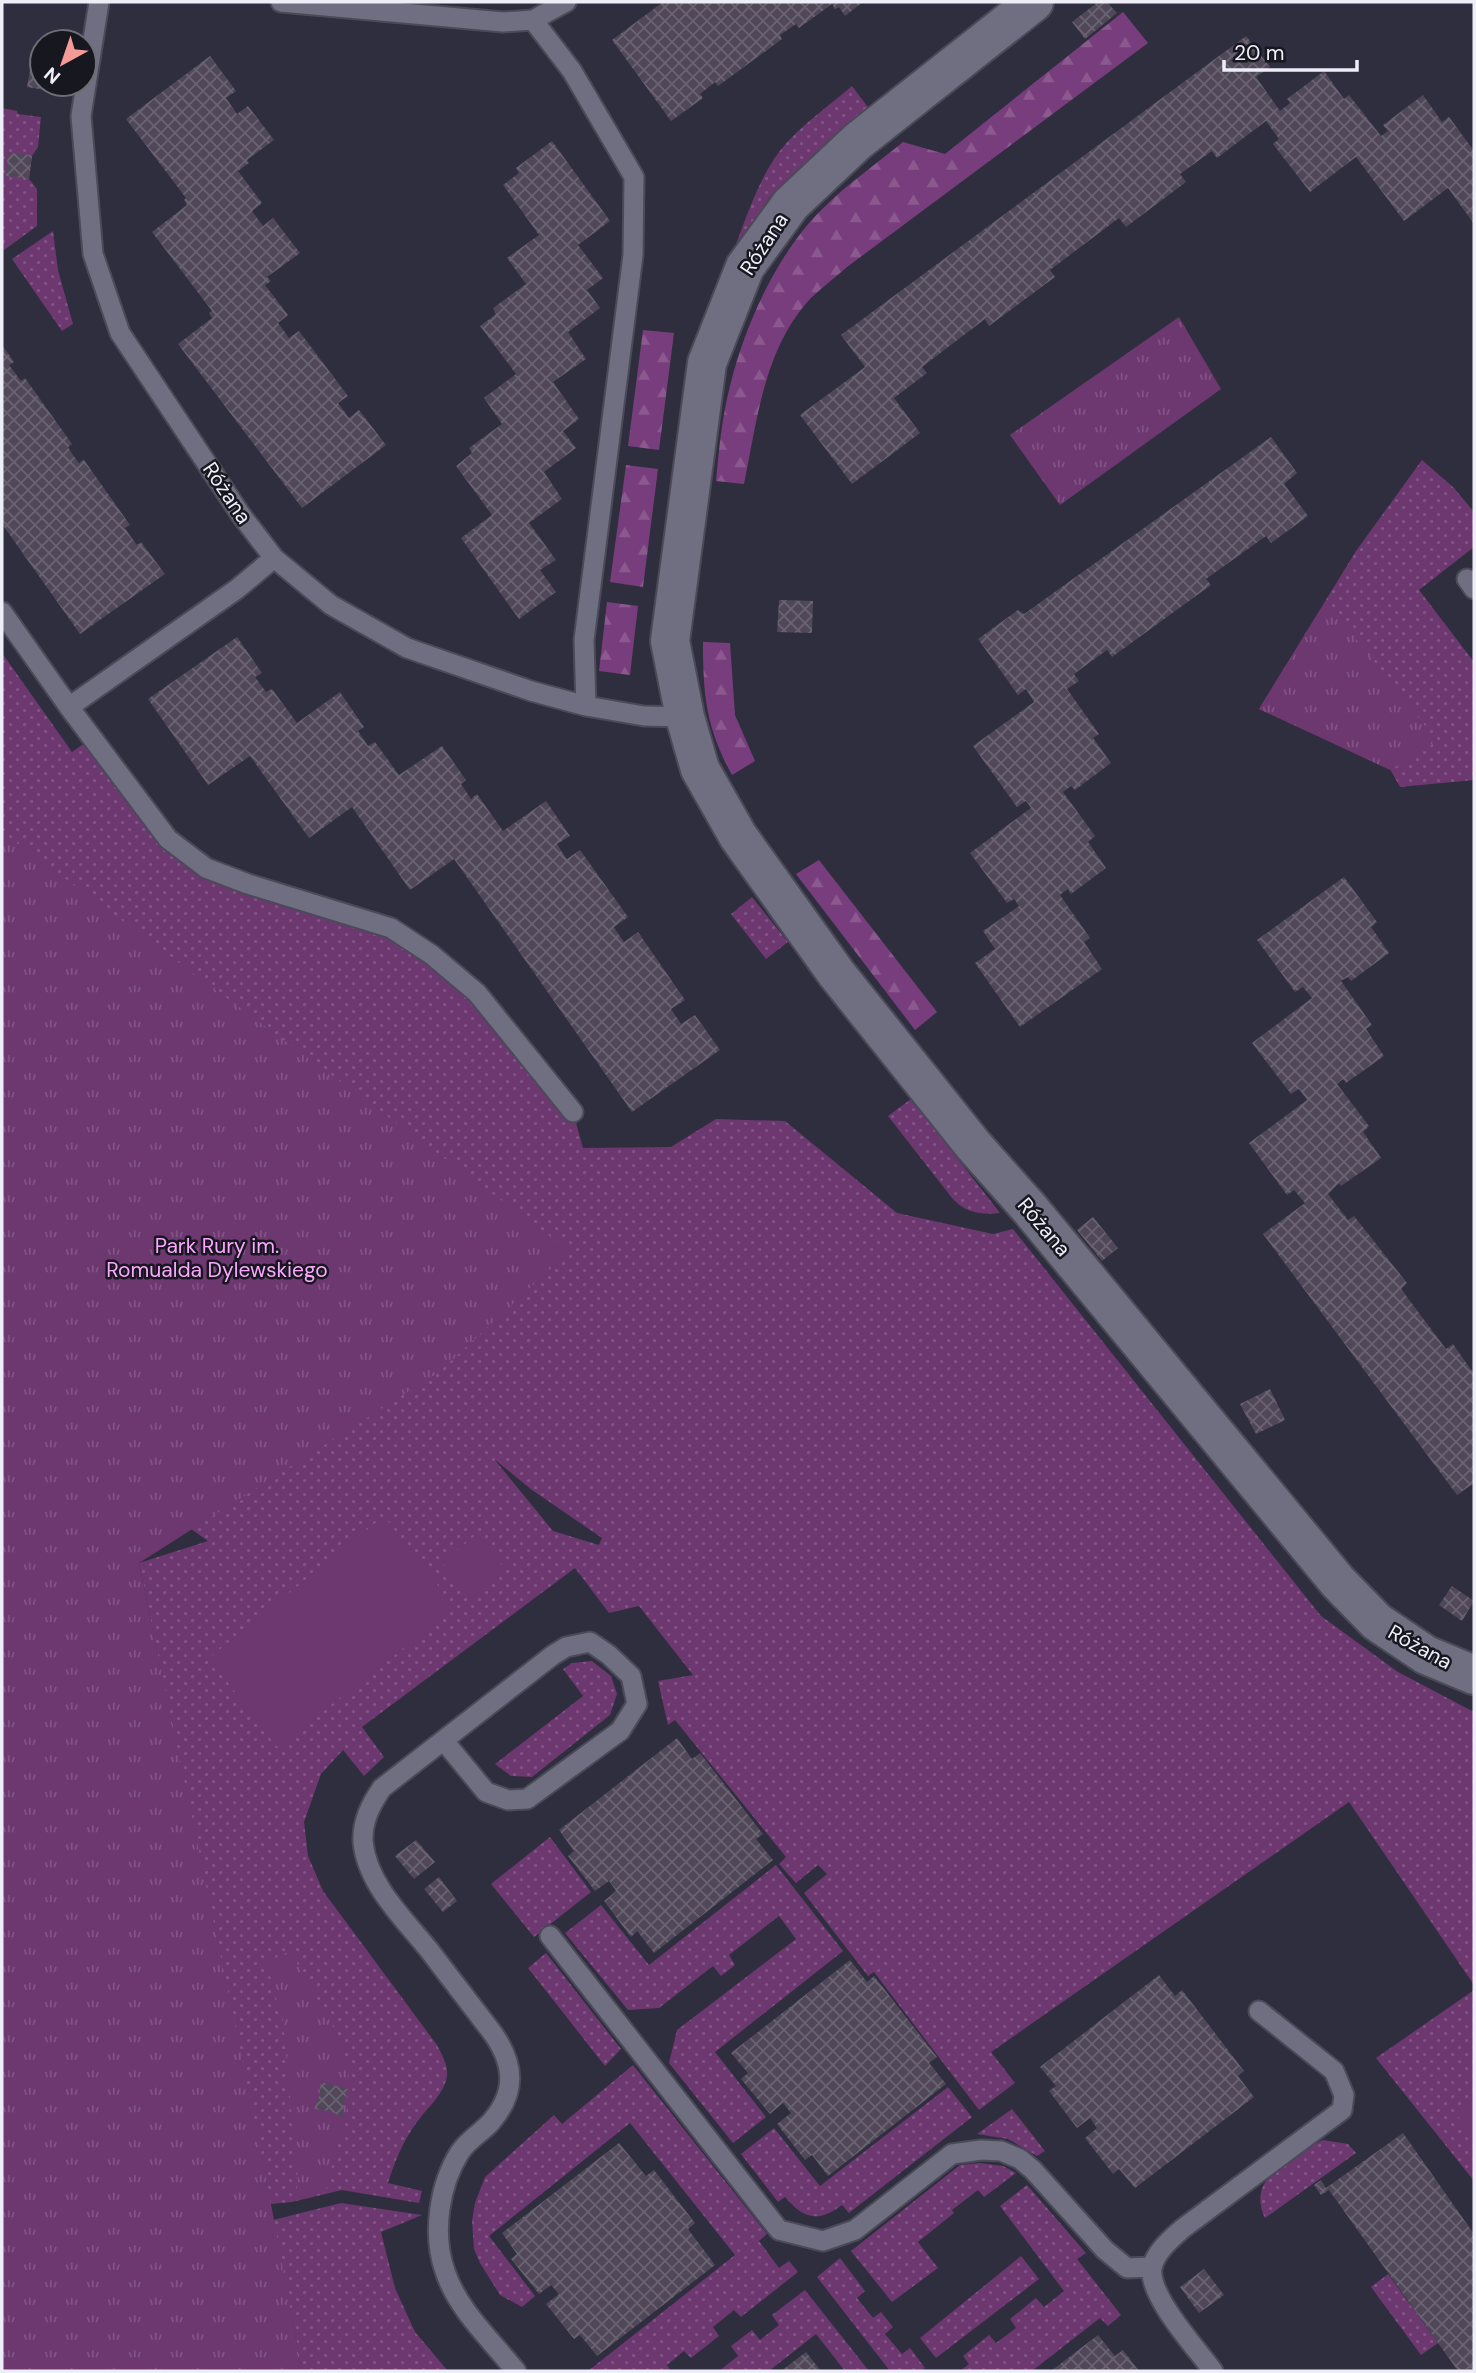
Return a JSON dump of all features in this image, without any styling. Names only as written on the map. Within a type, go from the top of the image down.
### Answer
[{"type":"street","name":"Różana","points":[[1034,2],[858,141],[791,204],[746,267],[707,363],[670,641],[685,717],[699,769],[738,835],[836,973],[974,1146],[1030,1209],[1338,1582],[1377,1622],[1426,1655],[1474,1675]]},
{"type":"lane","name":"Różana","points":[[99,2],[81,116],[93,254],[120,333],[241,514],[274,558],[331,605],[407,648],[531,691],[586,706],[644,716],[685,717]]},
{"type":"lane","points":[[281,2],[503,22],[533,20],[566,2]]},
{"type":"lane","points":[[533,20],[572,71],[634,177],[633,255],[584,640],[586,706]]},
{"type":"lane","points":[[69,707],[237,589],[274,558]]},
{"type":"lane","points":[[2,612],[168,839],[206,868],[248,884],[391,928],[432,955],[477,993],[573,1112]]},
{"type":"lane","points":[[444,1741],[486,1792],[508,1800],[527,1799],[620,1731],[637,1704],[631,1676],[609,1655],[590,1642],[566,1647],[382,1788],[370,1805],[364,1823],[363,1842],[369,1866],[385,1895],[504,2048],[510,2066],[510,2088],[502,2107],[490,2123],[462,2149],[447,2176],[438,2244],[445,2271],[456,2296],[516,2371]]},
{"type":"lane","points":[[550,1936],[779,2230],[823,2241],[855,2230],[952,2154],[981,2150],[1001,2151],[1020,2159],[1033,2170],[1105,2249],[1127,2268],[1152,2267]]},
{"type":"lane","points":[[1213,2371],[1160,2299],[1153,2283],[1152,2267],[1164,2245],[1182,2229],[1342,2110],[1344,2095],[1334,2071],[1259,2011]]},
{"type":"green space","points":[[1123,12],[1148,43],[847,267],[810,299],[794,319],[772,363],[758,411],[744,484],[716,481],[725,409],[743,343],[771,279],[809,223],[842,191],[903,142],[945,154]]},
{"type":"green space","points":[[852,86],[870,110],[811,157],[769,198],[730,260],[757,191],[779,152],[805,125]]},
{"type":"green space","points":[[2,108],[17,111],[18,114],[41,117],[38,147],[32,156],[29,179],[37,189],[37,226],[4,250],[2,247]]},
{"type":"green space","points":[[53,231],[58,270],[73,324],[62,331],[12,259]]},
{"type":"green space","points":[[1179,317],[1221,389],[1060,505],[1010,435]]},
{"type":"green space","points":[[643,330],[674,333],[659,450],[628,446]]},
{"type":"green space","points":[[1422,460],[1454,488],[1474,512],[1474,547],[1419,590],[1474,662],[1474,780],[1400,787],[1390,769],[1259,709],[1356,551]]},
{"type":"green space","points":[[626,465],[658,469],[643,587],[610,582]]},
{"type":"green space","points":[[1326,601],[1434,737],[1432,745],[1390,770],[1259,709]]},
{"type":"green space","points":[[607,602],[638,606],[630,675],[599,671]]},
{"type":"green space","points":[[703,642],[730,643],[735,715],[755,761],[732,775],[711,726],[705,695]]},
{"type":"green space","points":[[2,653],[72,752],[92,738],[206,868],[344,912],[432,955],[573,1112],[583,1148],[671,1147],[716,1119],[785,1121],[897,1213],[993,1234],[1013,1229],[1321,1616],[1398,1672],[1474,1712],[1474,1985],[1349,1802],[991,2052],[1015,2083],[979,2110],[874,1972],[868,1976],[804,1893],[827,1874],[818,1865],[796,1883],[779,1864],[786,1857],[675,1720],[668,1725],[658,1681],[693,1675],[639,1606],[609,1613],[575,1568],[362,1727],[384,1757],[364,1776],[343,1750],[321,1774],[304,1822],[308,1856],[323,1891],[437,2045],[447,2076],[441,2092],[408,2136],[388,2183],[422,2191],[419,2203],[342,2190],[292,2202],[270,2204],[139,1563],[208,1541],[120,1479],[2,1461]],"holes":[[[494,1459],[532,1490],[602,1538],[599,1545],[553,1531]]]},
{"type":"green space","name":"Park Rury im. Romualda Dylewskiego","points":[[2,832],[570,1251],[439,1372],[139,1563],[260,2145],[302,2371],[2,2371]]},
{"type":"green space","points":[[819,860],[937,1012],[915,1030],[796,874]]},
{"type":"green space","points":[[752,897],[788,942],[766,959],[731,914]]},
{"type":"green space","points":[[911,1099],[1000,1213],[974,1212],[962,1207],[952,1198],[888,1116]]},
{"type":"green space","points":[[384,1516],[455,1608],[277,1747],[209,1658]]},
{"type":"green space","points":[[477,1534],[506,1570],[471,1599],[442,1563]]},
{"type":"green space","points":[[592,1661],[611,1676],[617,1694],[610,1715],[532,1777],[511,1776],[495,1764],[583,1696],[563,1669],[572,1663]]},
{"type":"green space","points":[[550,1837],[591,1892],[534,1937],[491,1884]]},
{"type":"green space","points":[[776,1865],[843,1951],[715,2052],[766,2117],[733,2143],[669,2063],[677,2030],[796,1939],[779,1916],[729,1955],[735,1965],[721,1976],[713,1966],[659,2008],[628,2010],[565,1933],[601,1905],[649,1965]]},
{"type":"green space","points":[[290,1951],[332,2024],[349,2065],[347,2109],[325,2193],[295,2198],[298,2182],[283,2022],[266,1962]]},
{"type":"green space","points":[[546,1953],[621,2049],[605,2066],[528,1968]]},
{"type":"green space","points":[[1474,1990],[1474,2181],[1376,2058]]},
{"type":"green space","points":[[633,2065],[767,2234],[759,2241],[779,2268],[789,2261],[798,2272],[741,2317],[734,2310],[713,2327],[719,2336],[691,2358],[684,2351],[667,2365],[671,2371],[588,2371],[735,2255],[630,2123],[489,2236],[535,2296],[522,2307],[500,2295],[480,2263],[474,2249],[472,2221],[475,2203],[485,2177],[554,2115],[562,2124]]},
{"type":"green space","points":[[948,2087],[972,2117],[849,2213],[842,2205],[826,2214],[812,2216],[799,2210],[785,2197],[778,2202],[741,2154],[774,2128],[820,2186]]},
{"type":"green space","points":[[1474,2099],[1474,2140],[1455,2112]]},
{"type":"green space","points":[[1012,2109],[1045,2151],[1037,2156],[1008,2139],[977,2134]]},
{"type":"green space","points":[[1323,2140],[1348,2144],[1356,2153],[1265,2218],[1260,2199],[1267,2180],[1294,2158]]},
{"type":"green space","points":[[980,2163],[1003,2166],[1016,2173],[984,2197],[978,2190],[918,2242],[938,2268],[892,2302],[851,2251],[960,2165]]},
{"type":"green space","points":[[1027,2185],[1086,2253],[1077,2259],[1121,2315],[1108,2326],[1100,2318],[1032,2371],[960,2371],[969,2364],[963,2356],[989,2335],[996,2343],[1016,2328],[1010,2319],[1036,2298],[1044,2307],[1064,2291],[1000,2206]]},
{"type":"green space","points":[[341,2203],[422,2215],[381,2232],[395,2288],[415,2332],[448,2371],[302,2371],[273,2220]]},
{"type":"green space","points":[[1021,2256],[1039,2279],[936,2358],[920,2338]]},
{"type":"green space","points":[[840,2258],[865,2291],[857,2298],[873,2318],[881,2312],[893,2327],[885,2334],[902,2354],[910,2348],[925,2368],[921,2371],[890,2371],[817,2277]]},
{"type":"green space","points":[[1388,2274],[1438,2343],[1421,2355],[1371,2287]]},
{"type":"green space","points":[[805,2290],[869,2371],[845,2371],[816,2334],[769,2371],[719,2371],[738,2356],[731,2346],[752,2330],[760,2340],[779,2325],[772,2315]]},
{"type":"building","points":[[663,2],[863,2],[845,16],[839,7],[835,9],[832,4],[799,28],[796,24],[780,35],[782,39],[718,86],[715,82],[700,94],[703,98],[671,121],[612,40]]},
{"type":"building","points":[[1098,2],[1107,2],[1117,13],[1085,39],[1072,22]]},
{"type":"building","points":[[1246,36],[1270,67],[1256,77],[1280,111],[1290,103],[1287,99],[1324,71],[1344,99],[1349,95],[1381,136],[1388,131],[1383,125],[1423,95],[1442,122],[1449,117],[1474,151],[1474,224],[1448,188],[1404,221],[1356,157],[1310,192],[1273,144],[1279,139],[1266,121],[1217,158],[1212,151],[1180,174],[1186,182],[1126,227],[1119,218],[1050,270],[1055,277],[989,326],[985,319],[922,367],[927,373],[894,398],[920,433],[852,484],[800,415],[865,367],[841,335]]},
{"type":"building","points":[[210,56],[236,91],[226,98],[237,114],[248,106],[274,140],[247,160],[249,163],[238,171],[262,203],[252,211],[263,226],[273,218],[300,253],[267,277],[271,281],[265,285],[288,315],[278,323],[289,338],[299,331],[348,396],[338,403],[349,418],[359,410],[386,445],[302,508],[178,344],[212,318],[209,313],[212,311],[152,232],[187,205],[184,200],[186,198],[126,119]]},
{"type":"building","points":[[552,141],[610,221],[578,245],[603,278],[587,290],[600,308],[568,332],[586,359],[553,382],[579,419],[563,431],[576,448],[544,472],[562,499],[529,523],[556,560],[540,570],[556,592],[519,619],[461,538],[492,515],[456,466],[472,453],[469,448],[502,424],[484,398],[516,374],[480,326],[496,314],[493,308],[526,284],[507,258],[539,235],[503,185],[519,173],[516,168]]},
{"type":"building","points":[[8,153],[32,155],[29,179],[6,176]]},
{"type":"building","points":[[2,345],[14,362],[9,365],[21,381],[25,378],[72,444],[68,447],[73,455],[79,463],[84,460],[130,525],[125,528],[131,537],[137,545],[141,542],[165,574],[80,634],[2,524]]},
{"type":"building","points":[[1271,437],[1297,473],[1284,484],[1308,516],[1271,543],[1266,536],[1206,579],[1211,585],[1112,657],[1107,650],[1074,674],[1079,681],[1067,689],[1099,734],[1093,738],[1111,763],[1075,790],[1071,786],[1063,792],[1095,836],[1088,842],[1106,868],[1071,894],[1068,889],[1060,895],[1090,938],[1084,942],[1102,969],[1020,1027],[975,963],[995,949],[983,931],[1019,906],[1014,899],[1007,903],[970,853],[1031,808],[1026,801],[1017,807],[973,746],[1034,702],[1026,689],[1018,695],[978,639],[1018,610],[1024,614]]},
{"type":"building","points":[[779,600],[813,601],[812,633],[777,632]]},
{"type":"building","points":[[237,637],[262,673],[255,677],[266,692],[272,689],[297,723],[340,692],[364,727],[358,731],[368,746],[375,742],[399,775],[442,746],[466,780],[461,784],[471,799],[477,794],[503,831],[546,801],[570,836],[557,844],[562,852],[567,859],[580,850],[628,917],[614,927],[619,935],[624,942],[638,932],[685,1000],[671,1009],[681,1024],[695,1015],[720,1050],[632,1112],[454,859],[410,890],[352,807],[309,838],[250,756],[208,785],[148,699]]},
{"type":"building","points":[[1344,877],[1377,922],[1371,927],[1389,953],[1351,981],[1348,977],[1341,981],[1372,1025],[1366,1029],[1384,1056],[1346,1083],[1343,1079],[1337,1084],[1369,1126],[1363,1132],[1381,1158],[1341,1186],[1339,1183],[1328,1194],[1348,1220],[1354,1216],[1407,1283],[1401,1289],[1446,1349],[1453,1344],[1474,1374],[1474,1483],[1457,1495],[1263,1234],[1305,1203],[1294,1190],[1287,1195],[1249,1143],[1307,1100],[1299,1089],[1291,1094],[1252,1043],[1312,998],[1303,987],[1295,992],[1257,940]]},
{"type":"building","points":[[1093,1217],[1118,1248],[1102,1261],[1077,1230]]},
{"type":"building","points":[[1270,1389],[1285,1420],[1256,1434],[1240,1404]]},
{"type":"building","points":[[1452,1586],[1474,1601],[1462,1621],[1439,1605]]},
{"type":"building","points":[[677,1738],[692,1759],[700,1753],[763,1834],[756,1839],[773,1860],[654,1953],[637,1931],[631,1937],[604,1901],[616,1891],[609,1881],[595,1891],[568,1856],[574,1851],[559,1830]]},
{"type":"building","points":[[416,1840],[435,1862],[414,1879],[395,1856]]},
{"type":"building","points":[[439,1877],[457,1901],[443,1912],[424,1889]]},
{"type":"building","points":[[850,1960],[867,1982],[874,1976],[937,2057],[929,2063],[946,2084],[828,2176],[812,2155],[805,2160],[777,2124],[791,2113],[783,2103],[770,2114],[741,2079],[748,2073],[731,2053]]},
{"type":"building","points":[[1159,1975],[1175,1996],[1182,1990],[1244,2071],[1238,2076],[1254,2097],[1135,2188],[1119,2169],[1113,2174],[1085,2138],[1097,2128],[1090,2118],[1077,2128],[1049,2091],[1056,2086],[1040,2067]]},
{"type":"building","points":[[321,2082],[348,2089],[343,2117],[314,2109]]},
{"type":"building","points":[[1403,2133],[1474,2234],[1474,2371],[1458,2371],[1329,2190],[1321,2195],[1314,2185],[1321,2180],[1326,2188]]},
{"type":"building","points":[[619,2143],[646,2176],[654,2170],[695,2223],[688,2229],[715,2265],[597,2356],[580,2335],[574,2339],[546,2304],[559,2294],[551,2285],[539,2294],[511,2259],[517,2254],[502,2233]]},
{"type":"building","points":[[1204,2269],[1224,2295],[1199,2313],[1180,2287]]},
{"type":"building","points":[[1098,2335],[1115,2356],[1123,2350],[1139,2371],[1051,2371]]},
{"type":"building","points":[[806,2352],[821,2371],[781,2371]]}]
